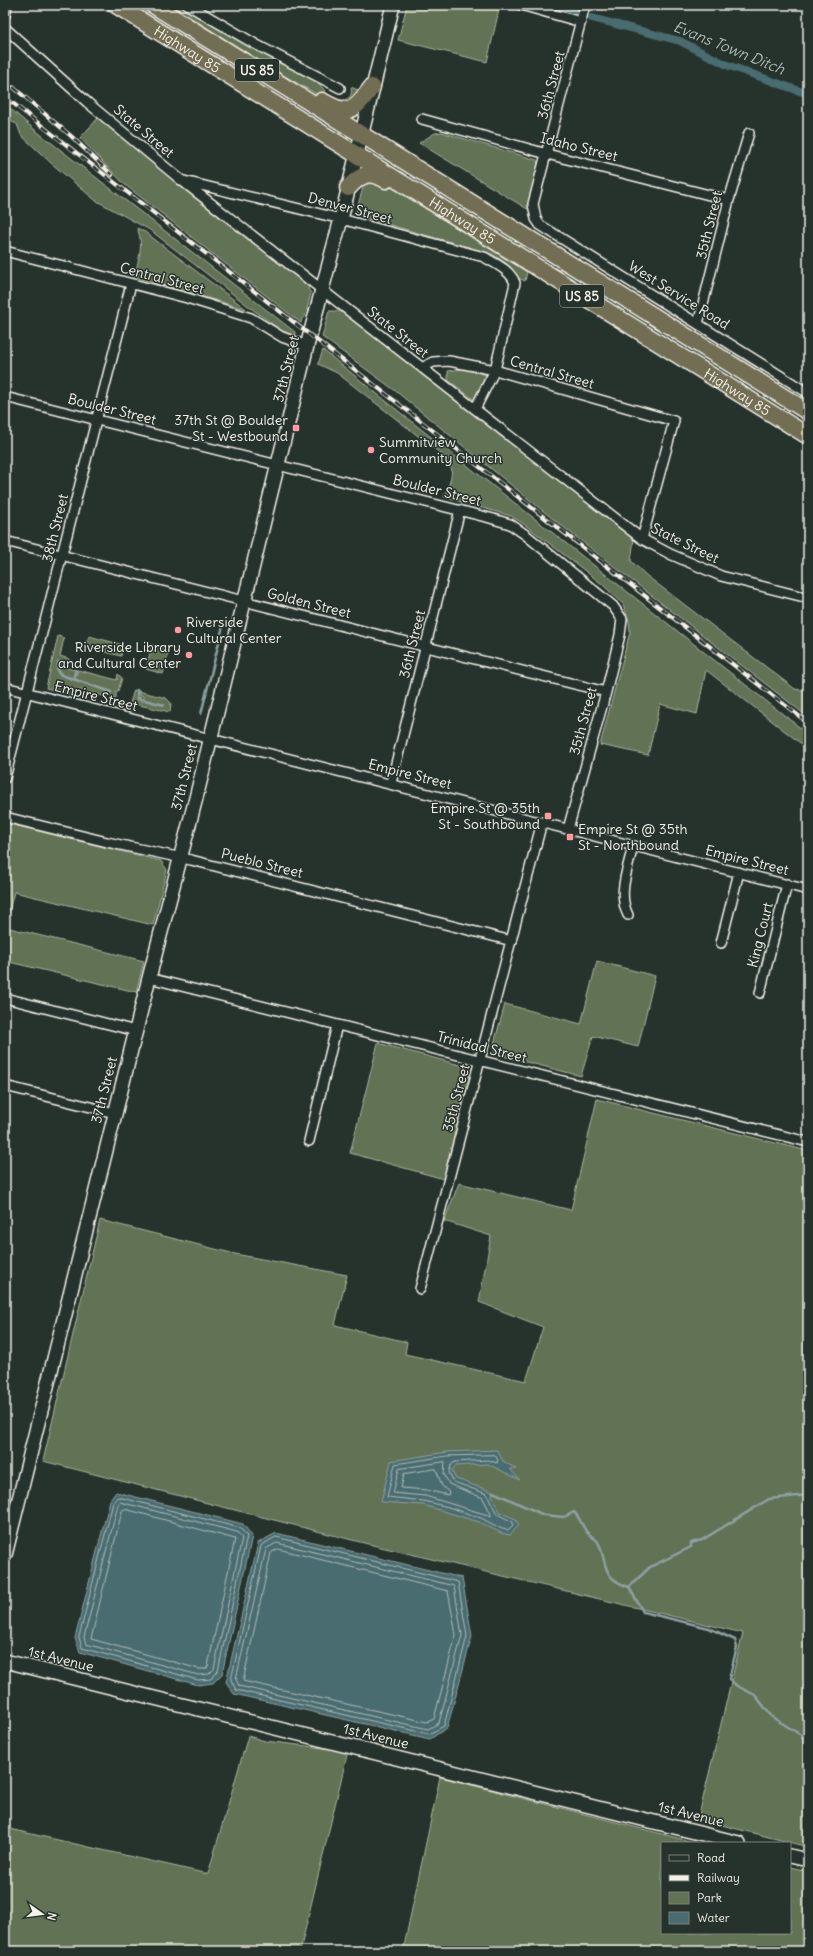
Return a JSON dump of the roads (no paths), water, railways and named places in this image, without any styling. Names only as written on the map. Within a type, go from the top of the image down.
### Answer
[{"type":"highway","name":"Highway 85","points":[[116,5],[808,436]]},
{"type":"highway","name":"Highway 85","points":[[153,5],[808,412]]},
{"type":"highway","points":[[272,79],[286,81],[339,110],[350,111],[356,108],[372,87]]},
{"type":"highway","points":[[348,188],[362,176],[371,174],[378,175],[455,223],[478,231]]},
{"type":"main road","name":"37th Street","points":[[5,1555],[307,346],[341,219],[393,5]]},
{"type":"main road","name":"1st Avenue","points":[[5,1662],[735,1842]]},
{"type":"main road","points":[[791,1856],[808,1860]]},
{"type":"street","points":[[5,15],[7,5]]},
{"type":"street","points":[[188,5],[255,44],[340,88]]},
{"type":"street","points":[[521,5],[581,22]]},
{"type":"street","name":"36th Street","points":[[536,219],[534,204],[586,5]]},
{"type":"street","name":"State Street","points":[[5,28],[88,103],[181,180],[642,539],[670,554],[721,576],[808,598]]},
{"type":"street","name":"Idaho Street","points":[[422,120],[547,154],[729,200]]},
{"type":"street","name":"35th Street","points":[[698,324],[729,200],[749,133]]},
{"type":"street","name":"Denver Street","points":[[181,180],[341,219],[484,257],[508,272],[515,283],[495,370]]},
{"type":"street","name":"West Service Road","points":[[536,219],[540,225],[808,393]]},
{"type":"street","name":"Central Street","points":[[5,251],[187,298],[251,318],[282,337],[307,346]]},
{"type":"street","name":"38th Street","points":[[5,778],[131,284]]},
{"type":"street","name":"Central Street","points":[[422,368],[433,362],[449,361],[495,370],[674,421],[642,539]]},
{"type":"street","points":[[475,409],[495,370]]},
{"type":"street","name":"Boulder Street","points":[[5,397],[490,518],[516,528],[613,606],[622,619]]},
{"type":"street","name":"36th Street","points":[[391,783],[460,510]]},
{"type":"street","name":"Golden Street","points":[[5,541],[606,692]]},
{"type":"street","name":"35th Street","points":[[568,829],[606,692],[620,635],[622,619]]},
{"type":"street","name":"Empire Street","points":[[5,687],[391,783],[808,890]]},
{"type":"street","name":"Pueblo Street","points":[[5,817],[180,858],[512,941]]},
{"type":"street","name":"35th Street","points":[[420,1289],[481,1061],[542,822]]},
{"type":"street","points":[[628,915],[624,907],[624,886],[633,846]]},
{"type":"street","points":[[721,943],[739,872]]},
{"type":"street","name":"King Court","points":[[760,993],[787,884]]},
{"type":"street","name":"Trinidad Street","points":[[149,978],[808,1142]]},
{"type":"street","points":[[5,998],[136,1031]]},
{"type":"street","points":[[309,1141],[337,1025]]},
{"type":"street","points":[[5,1086],[115,1113]]},
{"type":"water","points":[[497,1450],[503,1461],[516,1469],[510,1469],[520,1480],[488,1464],[455,1466],[452,1472],[456,1479],[493,1492],[492,1496],[500,1512],[515,1519],[519,1525],[510,1535],[501,1533],[479,1522],[423,1505],[381,1502],[391,1461],[447,1452]]},
{"type":"water","points":[[116,1492],[243,1524],[252,1536],[222,1674],[213,1683],[198,1685],[80,1652],[75,1638],[110,1500]]},
{"type":"water","points":[[276,1533],[462,1578],[472,1636],[447,1728],[430,1739],[234,1694],[226,1682],[258,1543]]},
{"type":"waterway","name":"Evans Town Ditch","points":[[559,5],[574,10]]},
{"type":"waterway","name":"Evans Town Ditch","points":[[592,18],[680,41],[727,65],[808,94]]},
{"type":"waterway","points":[[201,714],[223,626]]},
{"type":"waterway","points":[[58,662],[58,672],[61,675],[111,692]]},
{"type":"waterway","points":[[73,679],[76,670]]},
{"type":"waterway","points":[[137,690],[140,699]]},
{"type":"waterway","points":[[137,698],[164,705]]},
{"type":"waterway","points":[[493,1492],[544,1515],[564,1517],[574,1512],[587,1533],[598,1542],[610,1576],[620,1584],[629,1587]]},
{"type":"waterway","points":[[808,1495],[769,1499],[702,1540],[691,1543],[691,1547],[650,1567],[629,1587],[643,1612],[709,1628],[735,1640],[737,1647],[729,1679],[737,1686],[755,1695],[772,1717],[801,1735],[808,1750]]},
{"type":"railway","points":[[13,87],[71,136],[112,175]]},
{"type":"railway","points":[[5,97],[808,723]]},
{"type":"place","name":"37th St @ Boulder St - Westbound","points":[[296,428]]},
{"type":"place","name":"Summitview Community Church","points":[[371,450]]},
{"type":"place","name":"Riverside Cultural Center","points":[[178,630]]},
{"type":"place","name":"Riverside Library and Cultural Center","points":[[189,655]]},
{"type":"place","name":"Empire St @ 35th St - Southbound","points":[[548,816]]},
{"type":"place","name":"Empire St @ 35th St - Northbound","points":[[570,837]]}]
